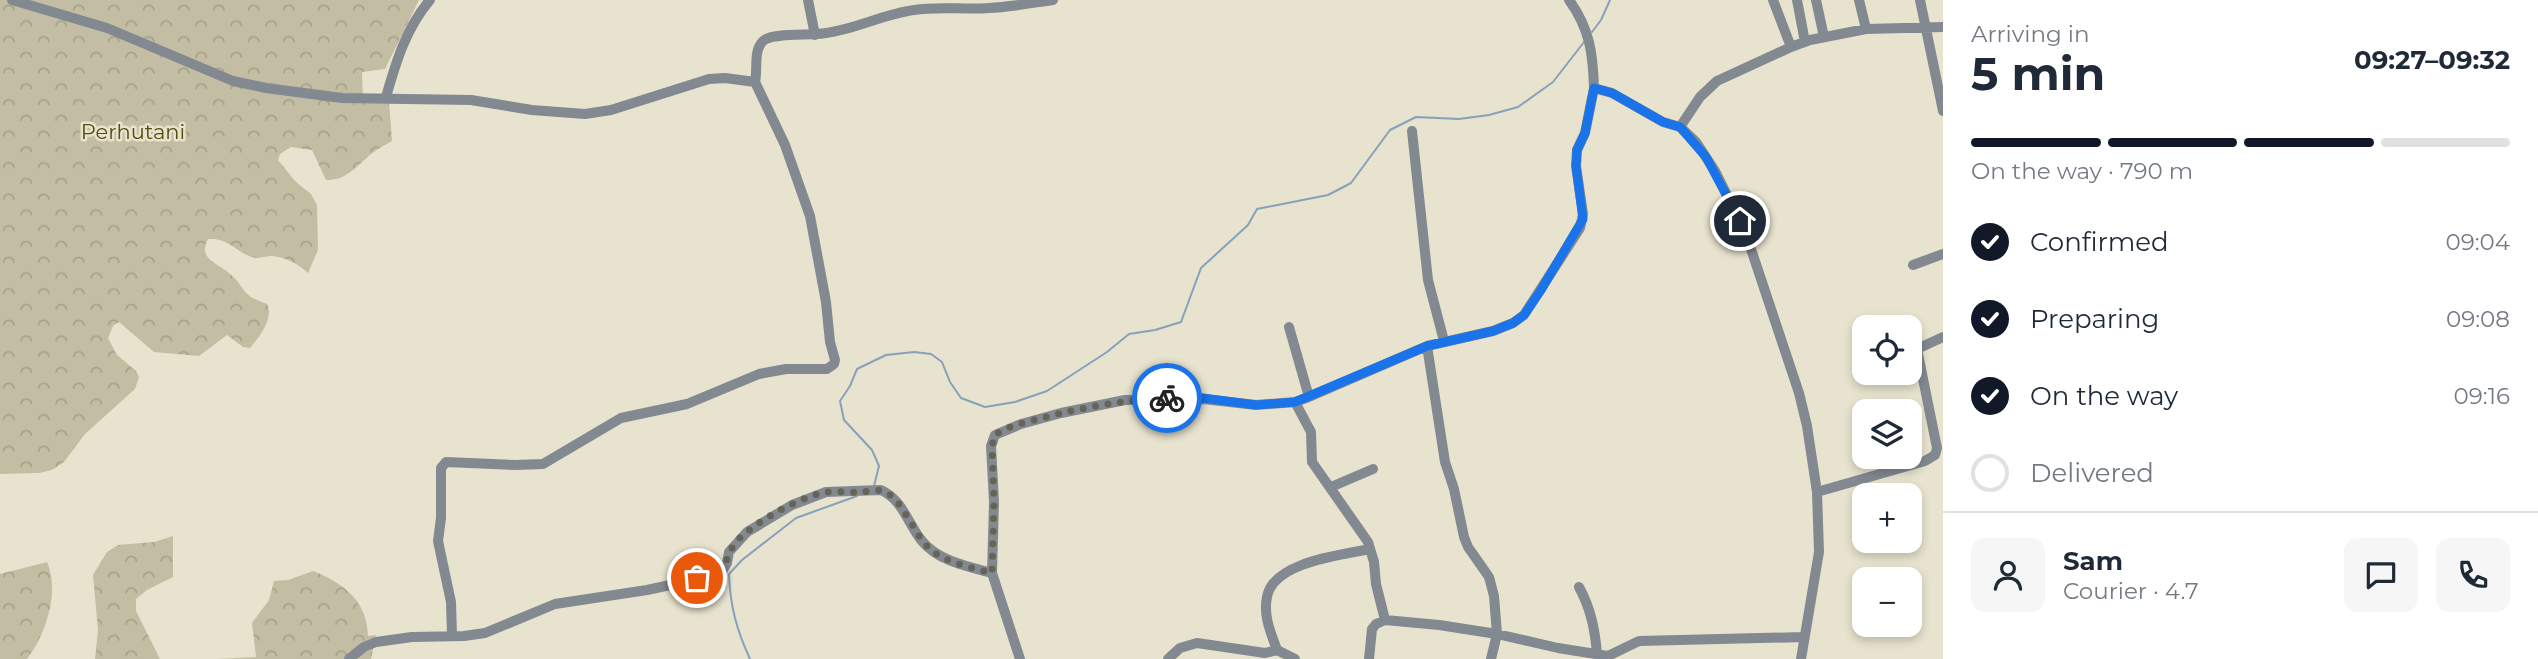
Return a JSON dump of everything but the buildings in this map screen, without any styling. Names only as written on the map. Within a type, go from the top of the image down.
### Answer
[{"type":"street","points":[[12,0],[107,28],[233,81],[342,98],[471,100],[532,110],[585,114],[611,110],[709,79],[755,82]]},
{"type":"street","points":[[386,97],[410,26],[430,0]]},
{"type":"street","points":[[808,0],[815,35]]},
{"type":"street","points":[[452,636],[452,602],[438,541],[441,468],[446,462],[515,466],[543,464],[621,418],[687,404],[759,374],[786,369],[827,369],[834,364],[810,216],[785,145],[755,82],[757,51],[762,41],[775,36],[845,31],[917,9],[989,9],[1053,0]]},
{"type":"street","points":[[1020,659],[992,573],[992,446],[995,435],[1000,431],[1071,411],[1125,400],[1203,398],[1256,405],[1295,402],[1427,346],[1504,327],[1524,315],[1580,228],[1583,214],[1576,166],[1577,150],[1585,133],[1594,88],[1588,38],[1569,0]]},
{"type":"street","points":[[1773,0],[1791,47]]},
{"type":"street","points":[[1797,0],[1805,42]]},
{"type":"street","points":[[1816,0],[1824,37]]},
{"type":"street","points":[[1859,0],[1866,29]]},
{"type":"street","points":[[1920,0],[1943,111]]},
{"type":"street","points":[[1680,127],[1700,97],[1717,81],[1791,47],[1866,29],[1943,27]]},
{"type":"street","points":[[1594,88],[1612,93],[1663,122],[1680,127],[1696,142],[1711,164],[1740,221],[1752,252],[1799,393],[1817,492],[1819,552],[1801,659]]},
{"type":"street","points":[[1412,131],[1427,280],[1444,341]]},
{"type":"street","points":[[1913,265],[1943,254]]},
{"type":"street","points":[[1289,327],[1309,397]]},
{"type":"street","points":[[1817,492],[1925,461],[1935,455],[1937,448],[1917,349],[1943,337]]},
{"type":"street","points":[[1427,346],[1444,462],[1454,489],[1464,537],[1489,577],[1494,596],[1497,634],[1491,659]]},
{"type":"street","points":[[1295,402],[1311,432],[1312,462],[1370,549],[1385,620]]},
{"type":"street","points":[[1331,488],[1373,469]]},
{"type":"street","points":[[349,659],[364,647],[376,642],[485,633],[555,604],[647,590],[712,576],[723,570],[729,552],[747,532],[792,505],[826,492],[881,490],[897,500],[923,542],[934,552],[963,565],[992,573]]},
{"type":"street","points":[[1277,650],[1266,611],[1267,594],[1280,576],[1289,569],[1314,561],[1370,549]]},
{"type":"street","points":[[1579,587],[1590,612],[1597,654]]},
{"type":"street","points":[[1369,659],[1372,629],[1380,620],[1497,634],[1608,656],[1639,641],[1804,636]]},
{"type":"street","points":[[1168,659],[1180,648],[1197,643],[1265,653],[1277,650],[1295,659]]},
{"type":"green space","name":"Perhutani","points":[[0,0],[419,0],[385,69],[362,72],[363,101],[389,102],[392,141],[373,152],[351,172],[333,180],[326,180],[312,150],[291,147],[280,154],[278,160],[296,182],[311,194],[317,205],[318,250],[308,273],[287,259],[272,256],[252,257],[226,242],[208,239],[205,251],[210,260],[229,273],[247,294],[267,304],[269,316],[262,333],[250,348],[243,347],[227,335],[199,356],[154,352],[119,322],[113,326],[108,338],[117,355],[136,371],[139,377],[135,389],[85,434],[64,462],[52,470],[39,473],[0,474]]},
{"type":"green space","points":[[173,536],[173,577],[147,590],[136,599],[136,611],[160,659],[95,659],[98,630],[93,575],[107,552],[118,545],[154,542]]},
{"type":"green space","points":[[47,562],[51,574],[51,599],[40,638],[27,659],[0,659],[0,574]]},
{"type":"green space","points":[[313,571],[343,587],[358,603],[367,623],[368,636],[376,635],[371,659],[217,659],[256,657],[252,623],[269,600],[274,581],[288,580]]},
{"type":"waterway","points":[[1592,32],[1610,0]]},
{"type":"waterway","points":[[874,486],[879,466],[872,450],[844,420],[840,401],[857,369],[886,355],[914,352],[931,354],[942,362],[950,382],[961,398],[985,407],[1015,402],[1047,391],[1107,352],[1129,334],[1181,322],[1201,268],[1248,225],[1257,209],[1328,195],[1351,183],[1390,130],[1416,117],[1459,119],[1518,107],[1553,82],[1584,42]]},
{"type":"waterway","points":[[750,659],[735,618],[729,574],[742,560],[796,518],[857,496]]},
{"type":"way so far","points":[[697,578],[712,576],[723,570],[729,552],[737,541],[792,505],[826,492],[881,490],[897,500],[923,542],[934,552],[963,565],[992,573],[992,446],[995,435],[1021,424],[1090,406],[1125,400],[1167,398]]},
{"type":"route","points":[[1167,398],[1203,398],[1256,405],[1295,402],[1427,346],[1493,331],[1513,323],[1524,315],[1580,228],[1583,214],[1576,166],[1577,150],[1585,133],[1594,100],[1594,88],[1612,93],[1663,122],[1680,127],[1696,142],[1715,171],[1740,221]]}]
